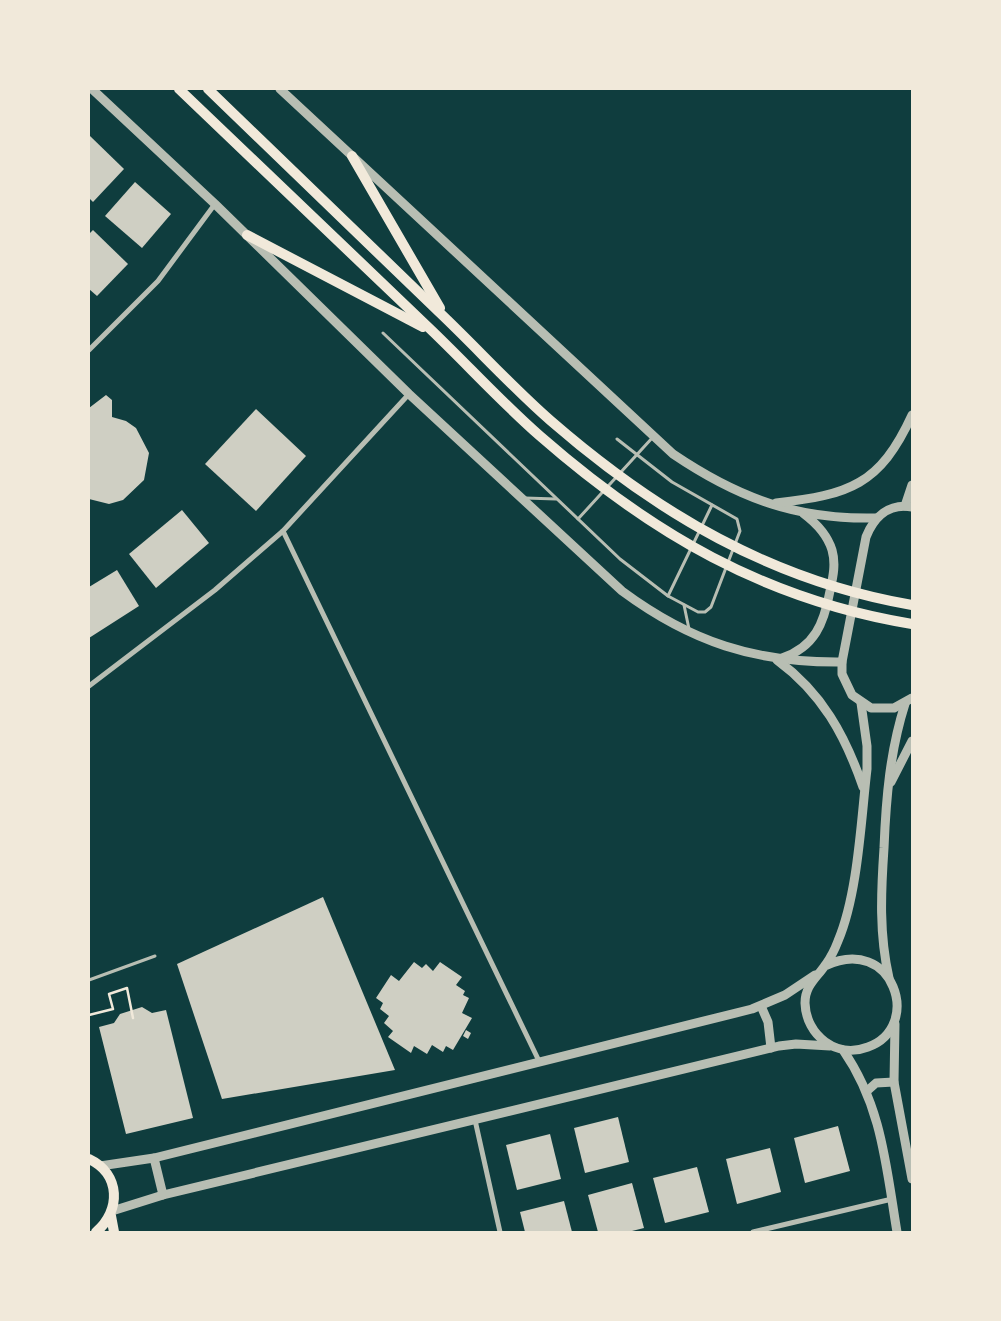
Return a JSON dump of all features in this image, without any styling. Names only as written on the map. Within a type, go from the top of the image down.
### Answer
[{"type":"main road","points":[[179,89],[539,435],[581,470],[655,525],[728,567],[814,599],[912,624]]},
{"type":"main road","points":[[208,89],[549,419],[594,457],[658,504],[736,550],[819,581],[912,605]]},
{"type":"main road","points":[[352,156],[447,319]]},
{"type":"main road","points":[[247,236],[435,334]]},
{"type":"main road","points":[[89,1159],[100,1166],[108,1175],[115,1199],[111,1213],[96,1232]]},
{"type":"main road","points":[[111,1213],[114,1232]]},
{"type":"street","points":[[92,89],[215,204],[409,394],[622,591],[650,612],[690,633],[744,653],[777,660],[842,662]]},
{"type":"street","points":[[280,89],[653,437],[703,474],[735,491],[769,504],[804,514],[876,518]]},
{"type":"street","points":[[89,350],[158,281],[215,204]]},
{"type":"street","points":[[89,686],[215,590],[283,531],[409,394]]},
{"type":"street","points":[[769,504],[833,495],[868,477],[895,449],[912,415]]},
{"type":"street","points":[[825,966],[838,942],[848,910],[864,791],[867,746],[860,703],[846,685],[842,662],[866,536],[876,518],[895,507],[909,507],[912,485]]},
{"type":"street","points":[[777,660],[800,650],[818,633],[825,616],[833,579],[834,560],[827,538],[821,529],[804,514]]},
{"type":"street","points":[[283,531],[539,1061]]},
{"type":"street","points":[[777,660],[795,673],[826,706],[848,746],[864,791]]},
{"type":"street","points":[[860,703],[882,710],[909,701]]},
{"type":"street","points":[[909,701],[892,748],[887,794],[880,916],[889,978],[897,997],[893,1060],[894,1082],[912,1179]]},
{"type":"street","points":[[887,794],[896,768],[912,741]]},
{"type":"street","points":[[100,1166],[154,1158],[761,1006],[786,996],[825,966],[838,960],[852,958],[867,960],[879,967],[889,978]]},
{"type":"street","points":[[815,975],[808,987],[805,1000],[806,1014],[811,1027],[819,1038],[830,1046]]},
{"type":"street","points":[[761,1006],[770,1030],[771,1048]]},
{"type":"street","points":[[111,1213],[163,1195],[771,1048],[796,1044],[830,1046],[843,1050],[857,1051],[870,1047],[881,1040],[890,1030],[896,1017]]},
{"type":"street","points":[[843,1050],[867,1091],[876,1114],[897,1232]]},
{"type":"street","points":[[867,1091],[876,1083],[894,1082]]},
{"type":"street","points":[[474,1120],[500,1232]]},
{"type":"street","points":[[154,1158],[163,1195]]},
{"type":"street","points":[[753,1232],[892,1199]]},
{"type":"lane","points":[[383,334],[625,563],[668,596],[702,613],[708,610],[740,531],[740,525],[733,515],[672,482],[617,439]]},
{"type":"lane","points":[[578,519],[653,437]]},
{"type":"lane","points":[[522,498],[557,498]]},
{"type":"lane","points":[[668,596],[712,505]]},
{"type":"lane","points":[[684,605],[690,633]]},
{"type":"lane","points":[[89,980],[155,956]]},
{"type":"path","points":[[89,1015],[113,1009],[109,994],[127,988],[132,1018]]},
{"type":"building","points":[[89,135],[124,169],[93,202],[89,198]]},
{"type":"building","points":[[135,182],[171,214],[142,248],[105,216]]},
{"type":"building","points":[[93,230],[128,264],[97,296],[89,289],[89,234]]},
{"type":"building","points":[[106,395],[112,400],[112,417],[126,421],[136,428],[149,453],[144,480],[123,500],[109,504],[89,499],[89,408]]},
{"type":"building","points":[[256,409],[306,456],[256,511],[205,464]]},
{"type":"building","points":[[182,510],[209,543],[156,588],[129,554]]},
{"type":"building","points":[[117,570],[139,606],[89,638],[89,587]]},
{"type":"building","points":[[323,897],[395,1070],[222,1099],[177,964]]},
{"type":"building","points":[[414,962],[422,968],[426,964],[433,971],[440,962],[462,977],[456,985],[465,991],[463,995],[469,998],[462,1013],[472,1018],[453,1050],[446,1046],[443,1052],[432,1045],[427,1054],[414,1046],[411,1053],[388,1037],[393,1031],[384,1023],[389,1016],[380,1009],[383,1003],[376,998],[391,975],[399,981]]},
{"type":"building","points":[[142,1007],[152,1013],[166,1010],[193,1118],[126,1134],[99,1027],[114,1023],[120,1014]]},
{"type":"building","points":[[466,1030],[471,1033],[468,1039],[463,1036]]},
{"type":"building","points":[[618,1117],[629,1162],[585,1173],[574,1128]]},
{"type":"building","points":[[838,1126],[850,1171],[805,1183],[794,1138]]},
{"type":"building","points":[[550,1134],[561,1179],[517,1190],[506,1145]]},
{"type":"building","points":[[770,1148],[781,1192],[737,1204],[726,1159]]},
{"type":"building","points":[[697,1167],[709,1212],[665,1223],[653,1178]]},
{"type":"building","points":[[632,1183],[644,1228],[628,1232],[598,1232],[588,1195]]},
{"type":"building","points":[[564,1201],[572,1232],[525,1232],[520,1212]]}]
